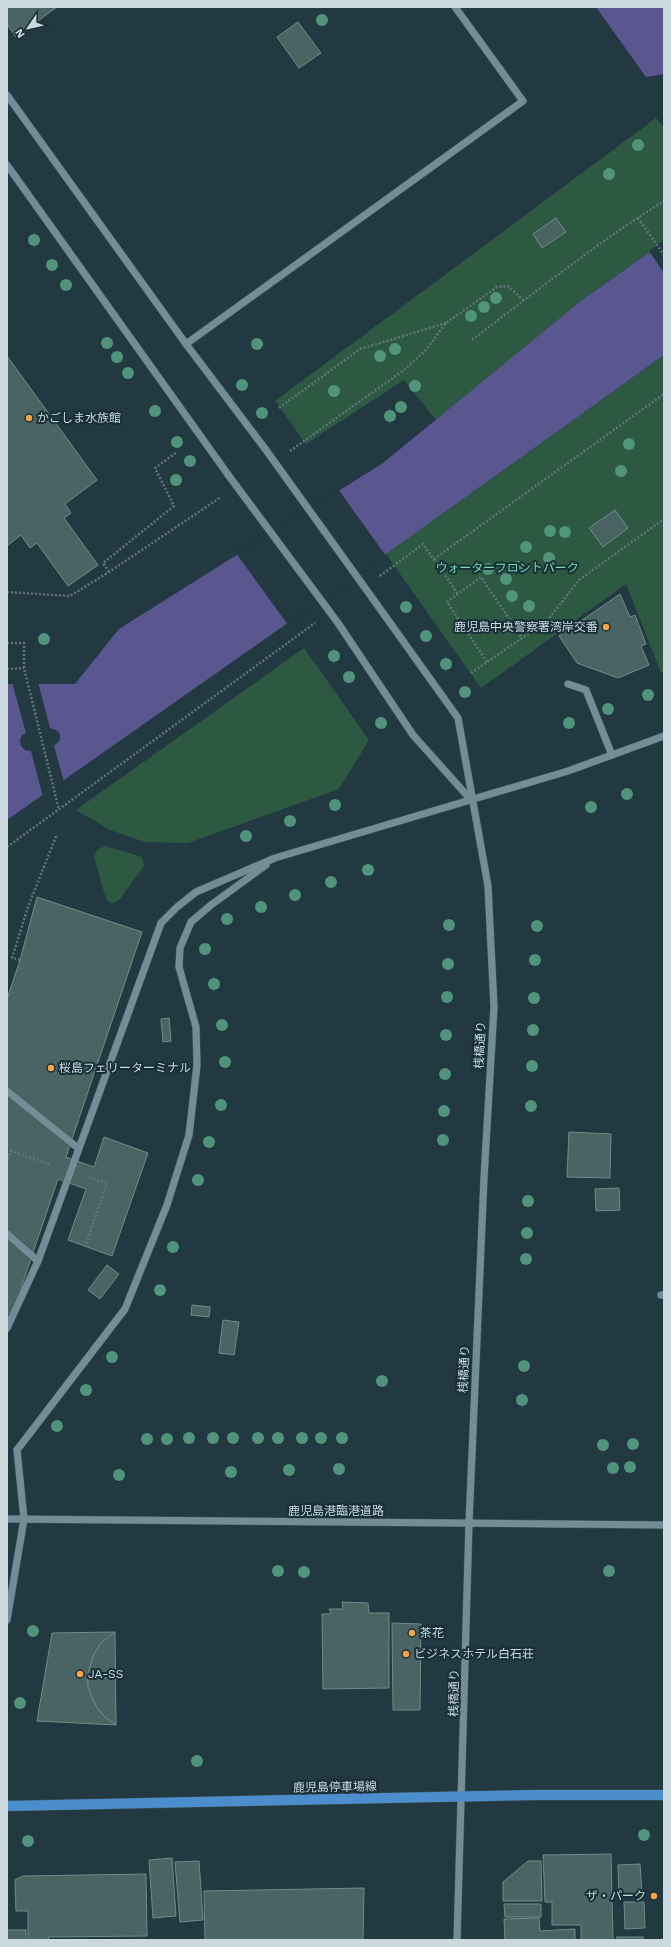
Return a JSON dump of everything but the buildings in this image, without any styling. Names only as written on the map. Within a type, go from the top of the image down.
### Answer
[{"type":"main road","name":"鹿児島停車場線","points":[[7,1806],[664,1795]]},
{"type":"street","points":[[186,344],[523,101],[455,7]]},
{"type":"street","name":"桟橋通り","points":[[7,95],[186,344],[266,450],[458,718],[488,886],[494,1007],[484,1186],[469,1523],[457,1940]]},
{"type":"street","points":[[7,165],[229,476],[338,623],[414,735],[472,801]]},
{"type":"street","points":[[568,684],[586,690],[612,755]]},
{"type":"street","points":[[7,1328],[38,1261],[161,923],[177,907],[196,892],[275,858],[472,801],[568,771],[664,736]]},
{"type":"street","points":[[7,1620],[24,1519],[17,1450],[125,1308],[167,1205],[189,1134],[197,1065],[196,1027],[180,967],[180,948],[191,922],[211,905],[275,858]]},
{"type":"street","points":[[7,1091],[78,1148]]},
{"type":"street","points":[[7,1234],[38,1261]]},
{"type":"street","name":"鹿児島港臨港道路","points":[[7,1518],[664,1525]]},
{"type":"path","points":[[472,340],[638,218],[664,201]]},
{"type":"path","points":[[638,218],[664,255]]},
{"type":"path","points":[[279,408],[360,349],[446,323],[497,287],[508,286],[524,301]]},
{"type":"path","points":[[434,559],[664,394]]},
{"type":"path","points":[[109,572],[103,563],[174,506],[155,468],[177,452]]},
{"type":"path","points":[[471,673],[547,621],[579,580],[664,519]]},
{"type":"path","points":[[378,577],[423,544],[458,594]]},
{"type":"path","points":[[487,662],[447,602],[480,577],[522,638]]},
{"type":"path","points":[[7,847],[321,619]]},
{"type":"path","points":[[7,643],[24,643],[24,668],[59,810]]},
{"type":"path","points":[[7,669],[24,668]]},
{"type":"path","points":[[20,960],[12,958],[28,906],[56,834]]},
{"type":"path","points":[[85,1247],[107,1183]]},
{"type":"green space","points":[[656,118],[664,128],[664,242],[582,300],[436,420],[404,380],[306,444],[275,401]]},
{"type":"green space","name":"ウォーターフロントパーク","points":[[664,355],[664,671],[661,673],[626,584],[481,688],[386,554]]},
{"type":"green space","points":[[304,648],[369,740],[339,789],[188,843],[145,842],[110,830],[76,810]]},
{"type":"green space","points":[[105,846],[139,856],[143,859],[144,866],[119,900],[112,904],[106,899],[94,857],[97,850]]},
{"type":"shaded area","points":[[596,7],[664,7],[664,74],[646,77]]},
{"type":"shaded area","points":[[664,242],[664,355],[386,554],[7,820],[7,684],[75,684],[119,629],[383,463],[582,300]]},
{"type":"pier","points":[[664,240],[664,273],[649,251]]},
{"type":"pier","points":[[338,489],[386,556],[288,625],[236,553]]},
{"type":"pier","points":[[12,682],[38,682],[50,728],[58,731],[60,735],[60,740],[54,746],[64,782],[43,797],[31,751],[25,750],[21,746],[20,740],[22,735],[26,733]]},
{"type":"place","name":"かごしま水族館","points":[[29,418]]},
{"type":"place","name":"鹿児島中央警察署湾岸交番","points":[[606,627]]},
{"type":"place","name":"桜島フェリーターミナル","points":[[51,1068]]},
{"type":"place","name":"茶花","points":[[412,1633]]},
{"type":"place","name":"ビジネスホテル白石荘","points":[[406,1654]]},
{"type":"place","name":"JA-SS","points":[[80,1674]]},
{"type":"place","name":"ザ・パーク","points":[[654,1896]]}]
